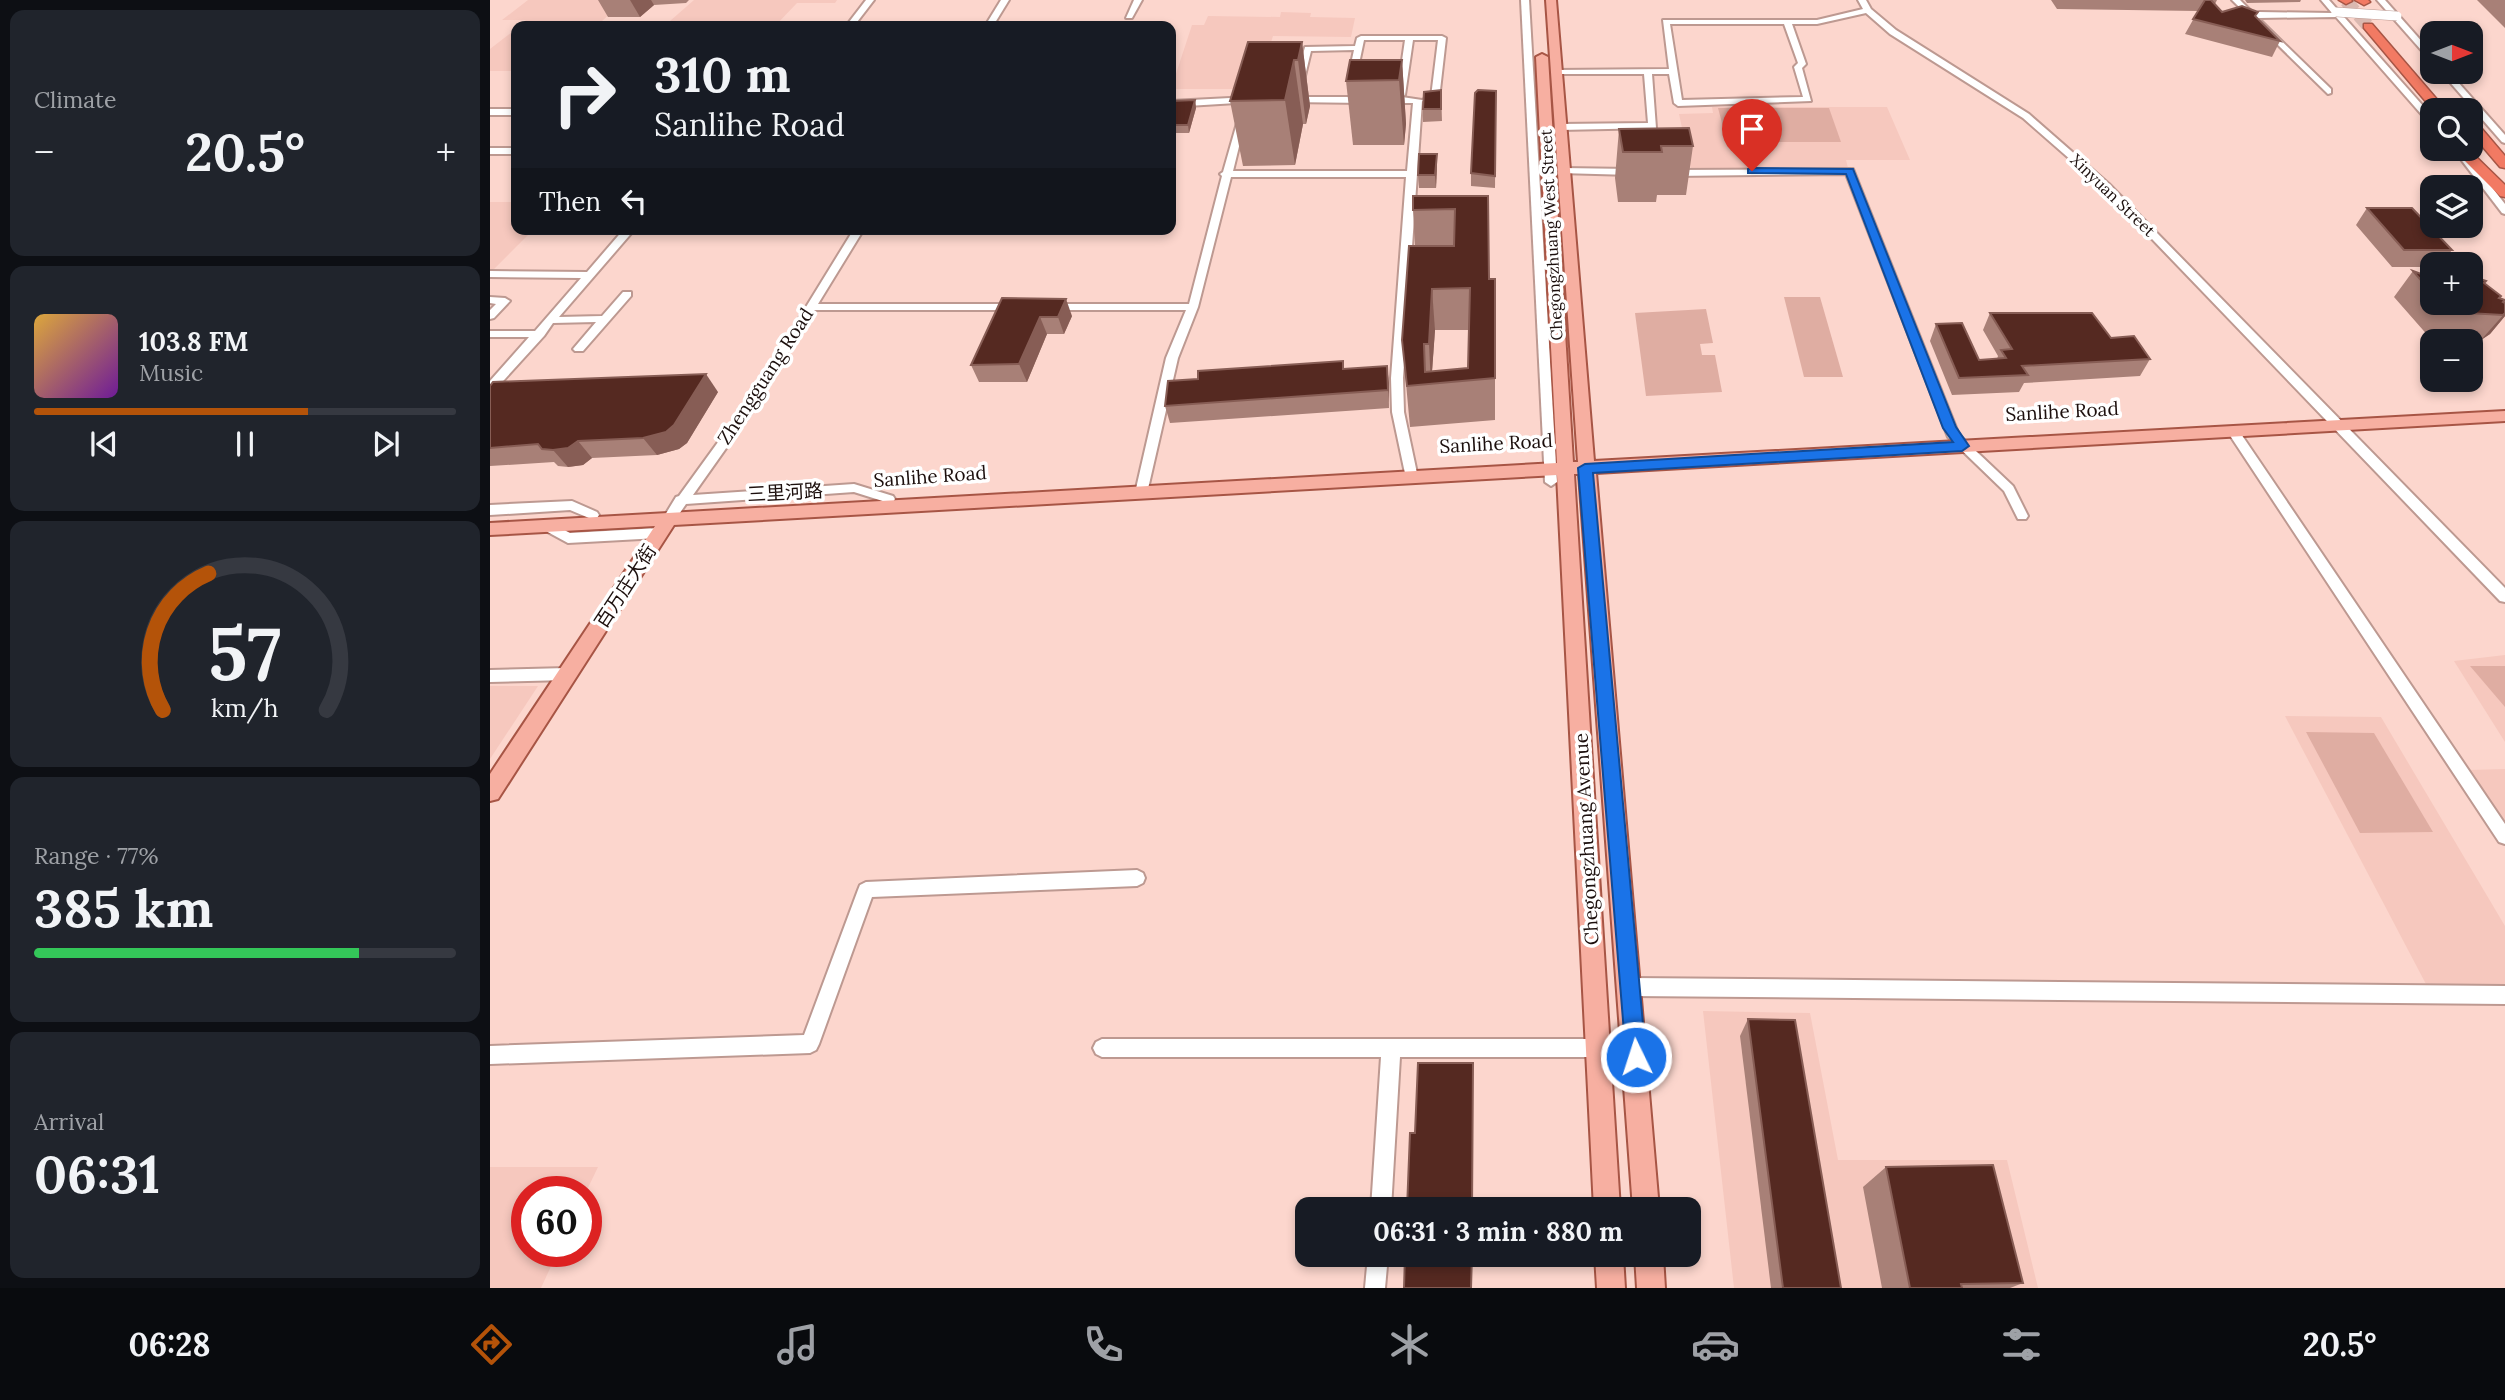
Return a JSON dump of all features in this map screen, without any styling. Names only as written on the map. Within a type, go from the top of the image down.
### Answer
[{"type":"highway","points":[[2368,26],[2438,98]]},
{"type":"highway","points":[[2386,27],[2440,98]]},
{"type":"highway","points":[[2483,138],[2505,163]]},
{"type":"highway","points":[[2472,161],[2505,191]]},
{"type":"highway","points":[[2482,161],[2505,191]]},
{"type":"main road","name":"Chegongzhuang West Street","points":[[1538,0],[1565,467]]},
{"type":"main road","name":"Chegongzhuang West Street","points":[[1550,0],[1563,171],[1565,467]]},
{"type":"main road","points":[[1543,346],[1556,325]]},
{"type":"main road","name":"Sanlihe Road","points":[[1958,442],[2233,431],[2505,407]]},
{"type":"main road","name":"Sanlihe Road","points":[[490,529],[549,527],[889,499],[1143,484],[1565,467],[2332,421],[2505,416]]},
{"type":"main road","name":"Chegongzhuang Avenue","points":[[1565,467],[1631,987],[1646,1197]]},
{"type":"main road","name":"Chegongzhuang Avenue","points":[[1565,467],[1605,1197]]},
{"type":"main road","name":"Sanlihe Road","points":[[490,521],[593,515],[670,516],[1143,484]]},
{"type":"main road","points":[[490,792],[670,516]]},
{"type":"main road","points":[[1610,1267],[1611,1288]]},
{"type":"main road","points":[[1650,1267],[1651,1288]]},
{"type":"street","points":[[854,21],[870,0]]},
{"type":"street","points":[[992,21],[1005,0]]},
{"type":"street","points":[[1129,16],[1138,0]]},
{"type":"street","points":[[1525,0],[1543,346],[1565,467]]},
{"type":"street","name":"Xinyuan Street","points":[[1862,0],[1868,10],[1893,32],[2026,116],[2106,186],[2505,597]]},
{"type":"street","points":[[2236,0],[2328,91]]},
{"type":"street","points":[[2325,0],[2420,107]]},
{"type":"street","points":[[2381,0],[2420,43]]},
{"type":"street","points":[[1678,103],[1666,22],[1817,23],[1868,10]]},
{"type":"street","points":[[2253,18],[2259,14],[2397,16]]},
{"type":"street","points":[[1652,103],[1808,99],[1798,67],[1802,64],[1787,22]]},
{"type":"street","points":[[1283,100],[1348,100],[1400,100],[1418,100],[1435,99],[1442,38],[1361,38],[1348,100]]},
{"type":"street","points":[[1400,100],[1409,38]]},
{"type":"street","points":[[1295,100],[1308,49],[1358,48]]},
{"type":"street","points":[[1560,127],[1653,126],[1648,71]]},
{"type":"street","points":[[1556,72],[1673,71]]},
{"type":"street","points":[[2456,84],[2505,139]]},
{"type":"street","points":[[1143,484],[1172,358],[1193,307],[1225,174],[1247,100]]},
{"type":"street","points":[[1176,104],[1259,100]]},
{"type":"street","points":[[1411,473],[1398,412],[1396,378],[1418,100]]},
{"type":"street","points":[[490,112],[511,112]]},
{"type":"street","points":[[490,151],[511,151]]},
{"type":"street","points":[[2468,161],[2505,211]]},
{"type":"street","points":[[1563,171],[1641,173]]},
{"type":"street","points":[[1667,173],[1850,171],[1958,442],[2009,489],[2022,516]]},
{"type":"street","points":[[1225,174],[1411,174]]},
{"type":"street","points":[[490,388],[553,320],[625,235]]},
{"type":"street","name":"Zhengguang Road","points":[[670,516],[754,400],[855,235]]},
{"type":"street","points":[[490,274],[591,275]]},
{"type":"street","points":[[579,349],[627,294]]},
{"type":"street","points":[[490,300],[505,301],[490,316]]},
{"type":"street","points":[[810,307],[1026,307]]},
{"type":"street","points":[[1040,307],[1193,307]]},
{"type":"street","points":[[553,320],[605,319]]},
{"type":"street","points":[[490,334],[540,334]]},
{"type":"street","points":[[2233,431],[2505,837]]},
{"type":"street","points":[[490,510],[572,505],[593,515]]},
{"type":"street","points":[[490,676],[567,674]]},
{"type":"street","points":[[490,1055],[810,1044],[866,890],[1138,878]]},
{"type":"street","points":[[1631,987],[2505,995]]},
{"type":"street","points":[[1102,1048],[1598,1048]]},
{"type":"street","points":[[1382,1197],[1391,1049]]},
{"type":"street","points":[[1375,1288],[1377,1267]]},
{"type":"shaded area","points":[[528,0],[625,0],[602,21],[502,20]]},
{"type":"shaded area","points":[[694,0],[837,0],[835,3],[797,3],[780,21],[670,21]]},
{"type":"shaded area","points":[[1281,12],[1311,13],[1310,17],[1355,18],[1351,37],[1273,36],[1256,89],[1176,89],[1176,74],[1192,25],[1204,25],[1208,16],[1280,17]]},
{"type":"shaded area","points":[[511,33],[511,71],[490,71],[490,49]]},
{"type":"shaded area","points":[[1712,107],[1887,107],[1910,160],[1846,160],[1848,168],[1691,169],[1679,114],[1713,113]]},
{"type":"shaded area","points":[[1718,108],[1829,108],[1841,142],[1727,142]]},
{"type":"shaded area","points":[[490,202],[511,202],[511,235],[528,235],[494,269],[490,269]]},
{"type":"shaded area","points":[[1784,297],[1820,297],[1843,377],[1804,377]]},
{"type":"shaded area","points":[[1706,309],[1713,343],[1700,344],[1702,355],[1715,355],[1722,392],[1646,396],[1635,313]]},
{"type":"shaded area","points":[[2505,655],[2505,742],[2454,661]]},
{"type":"shaded area","points":[[2470,666],[2505,666],[2505,707]]},
{"type":"shaded area","points":[[490,686],[538,686],[490,759]]},
{"type":"shaded area","points":[[2285,716],[2381,717],[2505,926],[2505,987],[2427,986]]},
{"type":"shaded area","points":[[2306,732],[2374,733],[2433,832],[2360,833]]},
{"type":"shaded area","points":[[2505,769],[2505,823],[2469,770]]},
{"type":"shaded area","points":[[1703,1011],[1810,1013],[1838,1160],[2007,1160],[2038,1288],[1734,1288]]},
{"type":"shaded area","points":[[490,1167],[598,1167],[594,1176],[511,1176],[511,1267],[551,1267],[541,1288],[490,1288]]},
{"type":"building","points":[[2205,0],[2211,0],[2222,12],[2242,6],[2258,12],[2255,16],[2280,41],[2193,19]]},
{"type":"building","points":[[1248,42],[1302,42],[1298,60],[1294,60],[1285,100],[1230,101]]},
{"type":"building","points":[[1350,60],[1402,60],[1399,80],[1346,81]]},
{"type":"building","points":[[1441,90],[1441,109],[1423,109],[1424,92]]},
{"type":"building","points":[[1478,90],[1496,91],[1495,176],[1471,173],[1475,93]]},
{"type":"building","points":[[1195,100],[1188,125],[1176,125],[1176,101]]},
{"type":"building","points":[[1689,128],[1693,146],[1661,146],[1662,152],[1623,152],[1619,129]]},
{"type":"building","points":[[1419,154],[1437,154],[1435,175],[1418,175]]},
{"type":"building","points":[[1413,196],[1488,196],[1489,279],[1495,279],[1495,378],[1407,386],[1402,340],[1409,246],[1454,246],[1455,209],[1413,210]],"holes":[[[1470,288],[1468,368],[1425,372],[1424,344],[1429,344],[1432,289]]]},
{"type":"building","points":[[2367,208],[2412,208],[2420,216],[2420,238],[2441,238],[2452,250],[2404,250]]},
{"type":"building","points":[[2483,280],[2501,296],[2499,298],[2505,300],[2503,315],[2483,314]]},
{"type":"building","points":[[1002,298],[1066,299],[1058,317],[1040,317],[1019,364],[971,365]]},
{"type":"building","points":[[1990,313],[2092,313],[2111,338],[2134,336],[2150,359],[2022,366],[2028,375],[1959,378],[1936,324],[1962,323],[1979,360],[2006,358],[2001,350],[2012,349]]},
{"type":"building","points":[[1343,361],[1343,369],[1387,366],[1388,390],[1165,406],[1168,381],[1198,379],[1198,371]]},
{"type":"building","points":[[706,374],[674,425],[666,432],[643,438],[578,441],[568,448],[553,450],[542,449],[538,444],[490,448],[490,386],[493,382]]},
{"type":"building","points":[[1748,1019],[1795,1020],[1841,1288],[1783,1288]]},
{"type":"building","points":[[1418,1063],[1473,1063],[1472,1197],[1407,1197],[1410,1133],[1415,1133]]},
{"type":"building","points":[[1993,1165],[2023,1283],[1961,1284],[1962,1288],[1910,1288],[1886,1167]]},
{"type":"building","points":[[1405,1267],[1472,1267],[1471,1288],[1404,1288]]},
{"type":"tunnel","points":[[2346,1],[2368,26]]},
{"type":"route","points":[[1636,1057],[1585,468],[1962,446],[1950,428],[1850,171],[1752,171]]}]
